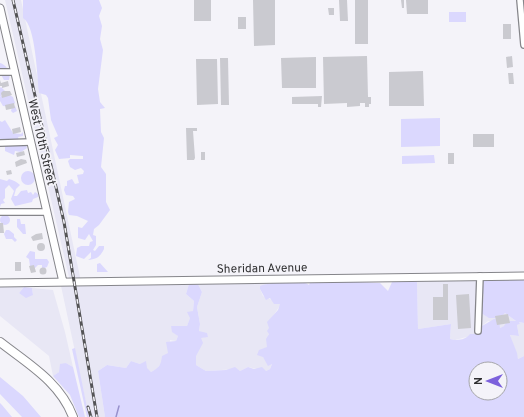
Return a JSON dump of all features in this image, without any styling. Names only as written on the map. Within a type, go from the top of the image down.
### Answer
[{"type":"main road","points":[[0,342],[48,380],[63,397],[73,417]]},
{"type":"street","points":[[520,0],[524,45]]},
{"type":"street","name":"West 10th Street","points":[[0,8],[63,282]]},
{"type":"street","points":[[0,72],[15,72]]},
{"type":"street","points":[[0,143],[31,142]]},
{"type":"street","points":[[0,212],[47,212]]},
{"type":"street","points":[[478,330],[480,276]]},
{"type":"street","name":"Sheridan Avenue","points":[[0,283],[524,276]]},
{"type":"shaded area","points":[[5,0],[21,0],[82,286],[189,284],[186,294],[194,301],[193,311],[187,326],[171,326],[178,336],[176,341],[170,340],[168,353],[157,369],[151,372],[140,364],[131,361],[126,368],[107,365],[98,371],[105,417],[89,417],[61,286],[71,286]]},
{"type":"shaded area","points":[[23,0],[99,0],[102,8],[99,16],[102,26],[100,39],[103,50],[98,89],[100,102],[105,108],[100,109],[101,132],[104,138],[101,167],[106,174],[106,202],[110,210],[99,225],[94,229],[93,235],[96,236],[96,245],[93,250],[95,251],[99,246],[104,246],[104,249],[100,256],[94,259],[88,260],[91,258],[91,252],[84,259],[76,256],[77,248],[81,246],[89,246],[90,242],[93,241],[89,234],[85,240],[78,238],[78,227],[82,228],[88,221],[77,216],[69,215],[69,202],[75,199],[73,196],[66,195],[64,190],[65,186],[67,186],[67,181],[72,179],[75,184],[79,183],[77,175],[83,174],[84,171],[81,168],[75,170],[70,167],[68,161],[70,159],[83,159],[83,156],[70,155],[70,158],[59,159],[55,150],[58,145],[54,138],[58,136],[51,120],[48,98],[46,95],[39,93],[31,31],[23,18]]},
{"type":"shaded area","points":[[449,12],[466,12],[466,22],[449,22]]},
{"type":"shaded area","points":[[0,63],[8,70],[9,80],[4,80],[0,73]]},
{"type":"shaded area","points":[[1,87],[5,91],[0,97],[0,88]]},
{"type":"shaded area","points":[[6,93],[13,97],[15,103],[13,105],[17,111],[13,113],[11,111],[12,107],[3,106],[0,101],[0,97]]},
{"type":"shaded area","points":[[440,118],[440,146],[401,147],[401,119]]},
{"type":"shaded area","points":[[5,120],[13,133],[21,134],[23,132],[23,136],[18,137],[27,148],[21,152],[15,151],[14,155],[5,151],[5,145],[0,141],[0,121],[2,122]]},
{"type":"shaded area","points":[[434,155],[435,163],[402,164],[402,156]]},
{"type":"shaded area","points":[[28,171],[33,173],[35,178],[33,183],[28,185],[23,183],[21,178],[23,173]]},
{"type":"shaded area","points":[[0,179],[7,181],[10,179],[20,185],[16,189],[14,196],[17,196],[21,191],[27,190],[28,193],[31,192],[33,195],[35,192],[38,194],[38,197],[33,199],[32,202],[15,206],[11,199],[14,191],[9,185],[5,189],[5,198],[3,200],[5,203],[1,204],[0,207]]},
{"type":"shaded area","points":[[3,215],[7,215],[9,216],[9,224],[3,225],[0,222],[0,218]]},
{"type":"shaded area","points":[[17,219],[20,219],[21,224],[25,224],[26,234],[23,234],[17,227]]},
{"type":"shaded area","points":[[6,230],[9,230],[14,234],[14,237],[17,240],[15,242],[12,239],[6,239],[4,234]]},
{"type":"shaded area","points":[[30,251],[35,252],[35,259],[47,259],[49,262],[47,267],[42,269],[42,265],[38,265],[34,269],[30,266],[29,259],[26,257]]},
{"type":"shaded area","points":[[100,263],[108,272],[97,272],[97,264]]},
{"type":"shaded area","points":[[524,279],[524,323],[519,322],[520,324],[517,325],[519,336],[510,335],[518,359],[524,356],[524,417],[105,417],[98,371],[107,365],[126,368],[131,361],[140,364],[146,361],[147,368],[151,372],[158,368],[162,356],[168,353],[166,342],[176,341],[178,336],[172,332],[171,326],[187,326],[190,318],[187,312],[193,311],[194,301],[186,294],[189,284],[197,282],[202,292],[197,307],[200,324],[199,331],[207,333],[208,337],[201,338],[203,343],[196,356],[196,365],[206,371],[226,370],[235,367],[240,371],[248,367],[254,369],[262,367],[266,371],[270,369],[272,364],[268,366],[263,357],[257,355],[259,350],[267,347],[266,339],[269,334],[267,331],[269,328],[267,322],[278,310],[280,304],[274,304],[270,298],[266,300],[260,286],[271,283],[286,282],[300,282],[309,285],[311,280],[380,283],[388,291],[392,282],[417,282],[418,329],[451,324],[450,339],[459,340],[466,338],[470,334],[477,334],[482,326],[494,319],[499,320],[500,328],[504,326],[507,321],[516,321],[505,313],[500,318],[489,318],[481,313],[484,295],[481,290],[484,284],[482,280]]},
{"type":"shaded area","points":[[482,280],[484,284],[481,290],[484,295],[481,313],[489,317],[500,317],[505,313],[516,321],[500,328],[498,323],[488,321],[482,326],[478,334],[455,340],[450,339],[451,324],[418,329],[417,282]]},
{"type":"shaded area","points":[[197,282],[268,283],[260,289],[263,296],[281,304],[271,319],[267,347],[263,357],[272,363],[270,369],[266,371],[248,367],[240,371],[237,369],[206,371],[196,365],[195,356],[202,343],[200,338],[208,336],[199,331],[200,324],[197,307],[202,292]]},
{"type":"shaded area","points":[[0,287],[24,287],[19,293],[33,295],[32,288],[53,290],[73,367],[66,363],[59,372],[53,376],[49,356],[0,316]]},
{"type":"shaded area","points":[[24,287],[32,288],[33,295],[26,298],[19,293]]},
{"type":"shaded area","points":[[518,322],[524,323],[524,356],[518,359],[510,335],[519,336],[517,325],[520,324]]},
{"type":"shaded area","points":[[75,348],[89,417],[87,417],[72,349]]},
{"type":"shaded area","points":[[66,363],[73,367],[85,417],[79,417],[70,395],[53,376],[59,372],[60,364]]},
{"type":"shaded area","points":[[0,377],[23,396],[41,417],[22,417],[0,394]]},
{"type":"shaded area","points":[[0,403],[2,405],[12,417],[0,417]]},
{"type":"building","points":[[194,0],[211,0],[211,21],[194,21]]},
{"type":"building","points":[[253,0],[275,0],[275,45],[254,46]]},
{"type":"building","points":[[339,0],[347,0],[348,21],[340,21]]},
{"type":"building","points":[[355,0],[368,0],[368,44],[355,44]]},
{"type":"building","points":[[401,0],[404,0],[404,8],[402,8]]},
{"type":"building","points":[[406,0],[428,0],[428,14],[407,14]]},
{"type":"building","points":[[328,8],[334,8],[334,15],[329,15]]},
{"type":"building","points":[[238,17],[246,17],[246,29],[238,29]]},
{"type":"building","points":[[503,24],[511,24],[511,39],[503,39]]},
{"type":"building","points":[[367,56],[368,97],[371,97],[371,104],[369,104],[369,107],[365,107],[365,103],[360,103],[360,106],[347,107],[347,103],[324,104],[323,57]]},
{"type":"building","points":[[512,56],[513,67],[507,68],[506,57]]},
{"type":"building","points":[[316,57],[316,88],[282,88],[281,58]]},
{"type":"building","points":[[220,58],[228,58],[229,105],[221,105]]},
{"type":"building","points":[[196,59],[217,59],[218,104],[197,105]]},
{"type":"building","points":[[423,71],[424,106],[389,106],[389,72]]},
{"type":"building","points":[[508,73],[513,73],[514,84],[509,84]]},
{"type":"building","points":[[0,80],[1,83],[8,81],[9,86],[2,88],[2,86],[0,86]]},
{"type":"building","points":[[3,91],[10,91],[12,95],[2,98],[1,93]]},
{"type":"building","points":[[322,96],[321,107],[318,107],[318,104],[292,104],[292,97]]},
{"type":"building","points":[[14,103],[15,108],[6,110],[5,105]]},
{"type":"building","points":[[20,127],[21,132],[13,134],[12,129]]},
{"type":"building","points":[[186,128],[197,128],[197,131],[193,131],[194,160],[187,160]]},
{"type":"building","points":[[473,134],[494,134],[494,147],[473,147]]},
{"type":"building","points":[[24,151],[25,155],[17,157],[16,153]]},
{"type":"building","points":[[201,152],[205,152],[205,160],[201,160]]},
{"type":"building","points":[[448,153],[454,153],[454,164],[448,164]]},
{"type":"building","points":[[21,159],[26,160],[27,163],[16,167],[15,162]]},
{"type":"building","points":[[11,170],[12,174],[7,175],[6,171]]},
{"type":"building","points":[[0,223],[3,223],[4,233],[0,233]]},
{"type":"building","points":[[42,233],[43,239],[33,241],[31,237]]},
{"type":"building","points":[[39,243],[43,243],[45,247],[43,251],[39,251],[37,249],[37,245]]},
{"type":"building","points":[[15,262],[21,262],[21,271],[15,271]]},
{"type":"building","points":[[34,265],[36,272],[31,273],[29,266]]},
{"type":"building","points":[[43,267],[46,268],[46,274],[43,275],[40,274],[39,271],[40,268]]},
{"type":"building","points":[[443,284],[448,284],[448,320],[433,320],[433,297],[443,297]]},
{"type":"building","points":[[469,294],[471,328],[458,329],[456,295]]},
{"type":"building","points":[[508,314],[510,323],[497,325],[495,316]]},
{"type":"waterway","points":[[116,417],[119,406]]},
{"type":"railway","points":[[13,0],[64,222],[97,417]]},
{"type":"railway","points":[[88,407],[91,417]]}]
